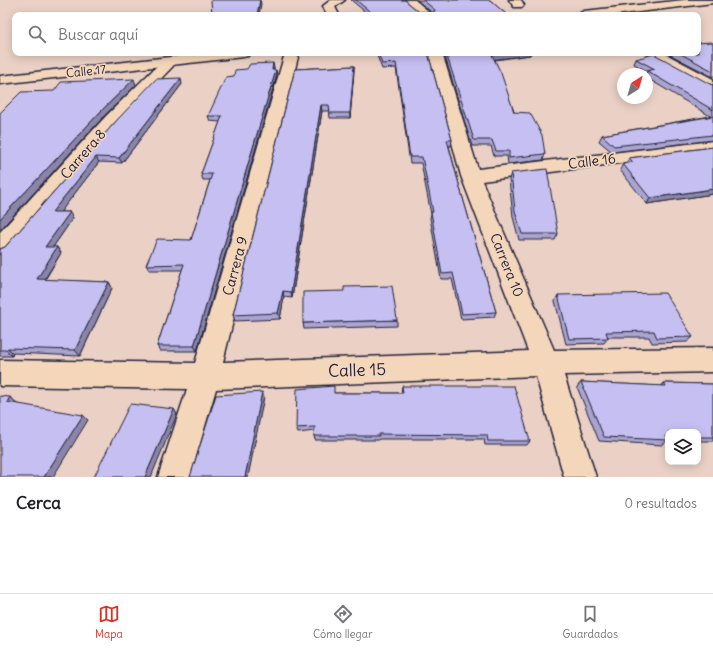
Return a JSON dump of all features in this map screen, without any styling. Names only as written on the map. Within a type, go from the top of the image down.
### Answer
[{"type":"main road","points":[[332,12],[329,6],[339,0]]},
{"type":"main road","points":[[408,0],[423,12]]},
{"type":"main road","points":[[610,12],[713,0]]},
{"type":"main road","name":"Calle 17","points":[[0,80],[168,63],[220,56]]},
{"type":"main road","name":"Carrera 9","points":[[174,477],[206,376],[291,56]]},
{"type":"main road","name":"Carrera 10","points":[[436,56],[471,176],[546,363],[580,477]]},
{"type":"main road","points":[[660,56],[713,85]]},
{"type":"main road","name":"Carrera 8","points":[[0,246],[112,120],[168,63]]},
{"type":"main road","points":[[683,68],[706,67]]},
{"type":"main road","name":"Calle 16","points":[[471,176],[713,146]]},
{"type":"main road","name":"Calle 15","points":[[0,373],[206,376],[546,363],[713,360]]},
{"type":"building","points":[[211,0],[260,0],[258,12],[212,12]]},
{"type":"building","points":[[356,0],[405,0],[419,12],[370,12]]},
{"type":"building","points":[[423,0],[490,0],[504,12],[434,12],[435,10]]},
{"type":"building","points":[[701,43],[713,43],[713,71],[685,56],[701,56]]},
{"type":"building","points":[[379,56],[429,56],[452,140],[447,140],[496,312],[462,314],[453,273],[442,274],[431,212],[433,212],[422,157],[410,157],[396,63],[382,64]]},
{"type":"building","points":[[447,56],[492,56],[501,73],[514,112],[530,113],[542,135],[545,154],[509,158],[509,151],[496,151],[492,140],[474,140]]},
{"type":"building","points":[[647,56],[658,56],[713,85],[713,110],[653,75],[653,70],[655,69],[636,59]]},
{"type":"building","points":[[273,63],[272,70],[276,70],[194,346],[157,346],[184,264],[146,265],[157,239],[191,240],[212,174],[201,174],[222,116],[208,116],[226,77],[234,76],[235,70],[247,69],[250,64]]},
{"type":"building","points":[[354,66],[350,113],[330,113],[329,105],[321,105],[291,292],[283,291],[278,313],[233,315],[295,69]]},
{"type":"building","points":[[181,78],[119,158],[96,157],[52,212],[70,212],[45,247],[57,247],[37,279],[109,282],[75,350],[8,348],[6,350],[0,350],[0,249],[5,247],[117,120],[156,79]]},
{"type":"building","points":[[134,79],[102,110],[0,219],[0,113],[21,92],[54,91],[61,82]]},
{"type":"building","points":[[713,116],[713,135],[614,146],[602,135]]},
{"type":"building","points":[[713,147],[713,189],[650,198],[623,164],[633,162],[629,158]]},
{"type":"building","points":[[547,169],[558,234],[522,234],[515,211],[511,173]]},
{"type":"building","points":[[392,286],[397,320],[303,323],[303,292],[344,291],[344,287]]},
{"type":"building","points":[[665,293],[693,337],[657,338],[654,331],[606,332],[608,338],[569,339],[558,295]]},
{"type":"building","points":[[581,382],[666,386],[664,383],[713,384],[713,437],[701,437],[701,429],[665,429],[665,440],[604,437]]},
{"type":"building","points":[[334,386],[334,393],[403,393],[402,386],[514,386],[530,441],[488,441],[487,435],[379,434],[379,436],[314,436],[315,427],[296,428],[297,389]]},
{"type":"building","points":[[262,392],[245,477],[190,477],[216,395]]},
{"type":"building","points":[[0,396],[10,397],[7,402],[83,415],[44,477],[0,477]]},
{"type":"building","points":[[130,404],[174,409],[145,477],[94,477]]}]
